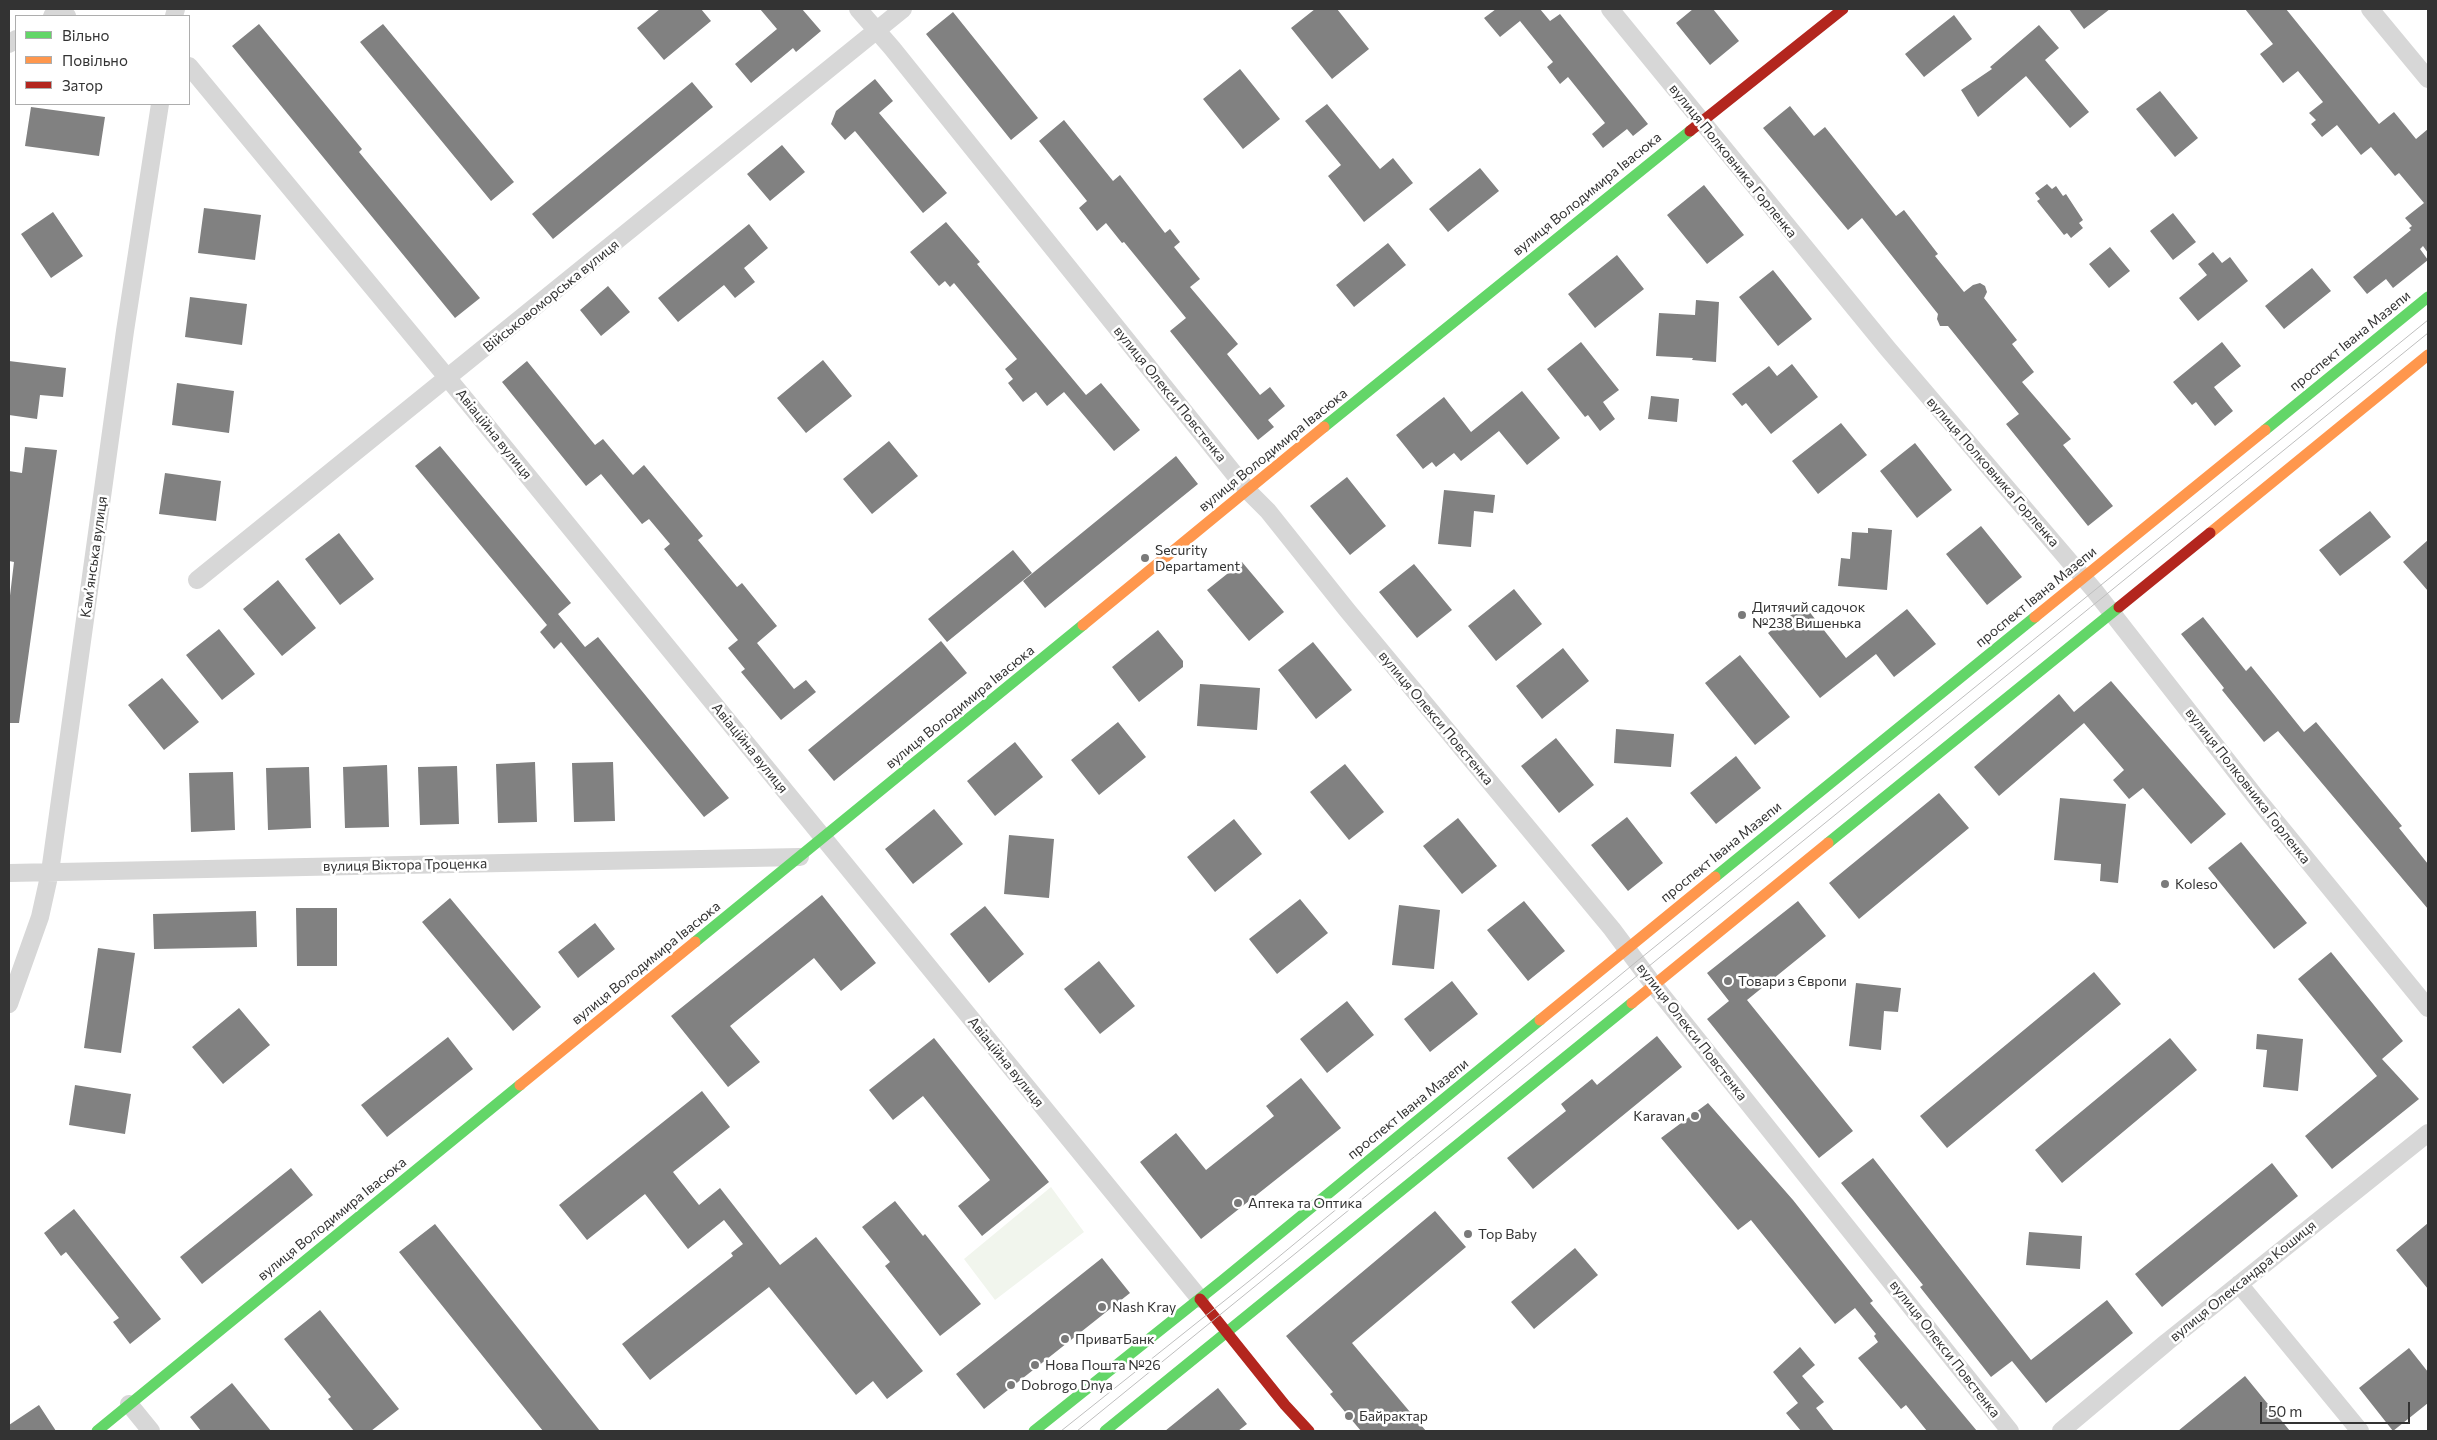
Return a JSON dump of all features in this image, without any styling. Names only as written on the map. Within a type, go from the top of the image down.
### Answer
[{"type":"main road","name":"вулиця Володимира Івасюка","points":[[97,1431],[1700,121],[1843,9]]},
{"type":"main road","name":"проспект Івана Мазепи","points":[[1034,1431],[1200,1299],[1626,949],[2428,297]]},
{"type":"main road","points":[[1105,1431],[2428,355]]},
{"type":"main road","name":"Авіаційна вулиця","points":[[1200,1299],[1309,1431]]},
{"type":"street","name":"вулиця Олекси Повстенка","points":[[858,9],[1248,491],[1268,511],[1347,610],[1612,929],[1653,984],[2010,1431]]},
{"type":"street","name":"Військовоморська вулиця","points":[[197,580],[903,9]]},
{"type":"street","name":"вулиця Полковника Горленка","points":[[1610,9],[1888,350],[2112,612],[2258,800],[2428,1008]]},
{"type":"street","points":[[2370,9],[2428,79]]},
{"type":"street","name":"Авіаційна вулиця","points":[[190,67],[448,378],[1200,1299]]},
{"type":"street","name":"Камʼянська вулиця","points":[[9,1004],[40,917],[50,872],[125,330],[160,105]]},
{"type":"street","name":"вулиця Віктора Троценка","points":[[9,873],[800,857]]},
{"type":"street","name":"вулиця Олександра Кошиця","points":[[2061,1431],[2239,1284],[2428,1132]]},
{"type":"street","points":[[2239,1284],[2360,1431]]},
{"type":"street","points":[[129,1404],[152,1431]]},
{"type":"shaded area","points":[[1051,1187],[1084,1232],[995,1300],[964,1259]]},
{"type":"building","points":[[660,9],[701,9],[711,21],[664,60],[637,28]]},
{"type":"building","points":[[760,9],[802,9],[821,31],[796,52],[793,48],[751,83],[735,64],[777,29]]},
{"type":"building","points":[[1315,9],[1337,9],[1369,49],[1332,79],[1291,28]]},
{"type":"building","points":[[1496,9],[1540,9],[1550,21],[1560,14],[1648,124],[1633,136],[1627,129],[1603,148],[1592,134],[1605,123],[1568,77],[1560,84],[1547,67],[1553,62],[1520,21],[1500,37],[1484,18]]},
{"type":"building","points":[[1693,9],[1713,9],[1739,41],[1710,65],[1676,23]]},
{"type":"building","points":[[2069,9],[2110,9],[2084,29]]},
{"type":"building","points":[[2245,9],[2286,9],[2379,124],[2394,112],[2416,139],[2428,129],[2428,253],[2423,246],[2420,249],[2428,260],[2393,288],[2386,279],[2367,294],[2353,277],[2411,230],[2409,228],[2412,226],[2405,218],[2424,203],[2399,173],[2395,176],[2371,147],[2361,155],[2337,125],[2322,137],[2311,124],[2316,120],[2309,113],[2323,102],[2298,71],[2283,83],[2260,54],[2273,44]]},
{"type":"building","points":[[953,12],[1038,118],[1011,140],[926,34]]},
{"type":"building","points":[[1954,15],[1972,39],[1924,77],[1905,54]]},
{"type":"building","points":[[259,24],[362,149],[359,152],[480,298],[455,318],[232,46]]},
{"type":"building","points":[[383,24],[514,182],[491,201],[360,42]]},
{"type":"building","points":[[2039,25],[2059,48],[2045,60],[2089,112],[2070,128],[2026,76],[1978,117],[1961,90],[1992,69],[1990,67]]},
{"type":"building","points":[[1240,69],[1280,119],[1243,149],[1203,99]]},
{"type":"building","points":[[875,79],[893,101],[879,113],[947,193],[923,213],[855,131],[845,140],[831,124],[836,111]]},
{"type":"building","points":[[692,82],[713,107],[553,239],[532,214]]},
{"type":"building","points":[[2160,91],[2198,138],[2175,157],[2136,109]]},
{"type":"building","points":[[1327,104],[1380,169],[1393,158],[1413,183],[1364,222],[1328,176],[1341,165],[1305,121]]},
{"type":"building","points":[[1790,106],[1814,136],[1825,127],[1896,216],[1904,210],[1938,254],[1935,256],[1964,292],[1973,285],[1980,283],[1985,286],[1987,292],[1984,298],[2017,340],[2012,344],[2034,372],[2022,382],[2071,439],[2063,445],[2113,506],[2088,526],[2006,424],[2019,414],[1948,326],[1940,326],[1937,319],[1938,314],[1862,218],[1848,230],[1763,128]]},
{"type":"building","points":[[31,107],[105,117],[99,156],[25,146]]},
{"type":"building","points":[[1064,120],[1113,181],[1120,175],[1165,233],[1170,229],[1180,242],[1174,247],[1200,279],[1190,287],[1238,344],[1227,354],[1260,395],[1270,387],[1285,406],[1268,420],[1274,427],[1258,440],[1170,331],[1186,318],[1124,242],[1122,243],[1106,223],[1097,231],[1079,208],[1087,201],[1039,141]]},
{"type":"building","points":[[782,145],[805,172],[770,201],[747,174]]},
{"type":"building","points":[[1480,168],[1499,191],[1448,232],[1429,209]]},
{"type":"building","points":[[2047,184],[2052,189],[2056,186],[2063,196],[2066,194],[2083,220],[2079,223],[2083,228],[2071,238],[2067,233],[2064,235],[2037,201],[2040,199],[2035,193]]},
{"type":"building","points":[[1704,185],[1744,235],[1707,264],[1667,215]]},
{"type":"building","points":[[204,208],[261,215],[255,260],[198,253]]},
{"type":"building","points":[[53,212],[83,256],[51,278],[21,234]]},
{"type":"building","points":[[2173,213],[2196,242],[2173,260],[2150,231]]},
{"type":"building","points":[[946,222],[980,262],[977,264],[1086,395],[1101,383],[1140,430],[1114,451],[1064,392],[1047,406],[1036,392],[1023,402],[1008,383],[1013,379],[1005,369],[1017,359],[954,283],[950,287],[945,281],[939,286],[910,252]]},
{"type":"building","points":[[749,224],[768,248],[744,268],[755,282],[735,298],[724,285],[678,322],[658,298]]},
{"type":"building","points":[[1388,243],[1406,265],[1354,307],[1336,285]]},
{"type":"building","points":[[2110,247],[2130,271],[2109,288],[2089,264]]},
{"type":"building","points":[[2213,252],[2222,263],[2230,257],[2248,281],[2198,321],[2179,298],[2207,275],[2198,264]]},
{"type":"building","points":[[1617,255],[1644,289],[1595,328],[1568,294]]},
{"type":"building","points":[[2312,268],[2331,291],[2284,329],[2265,306]]},
{"type":"building","points":[[1773,270],[1812,319],[1778,346],[1739,297]]},
{"type":"building","points":[[608,286],[630,312],[601,336],[580,310]]},
{"type":"building","points":[[190,297],[247,304],[242,345],[185,337]]},
{"type":"building","points":[[1696,300],[1719,302],[1716,362],[1692,360],[1693,358],[1656,356],[1659,313],[1695,315]]},
{"type":"building","points":[[1581,342],[1619,390],[1603,402],[1615,419],[1600,431],[1588,415],[1585,417],[1547,369]]},
{"type":"building","points":[[2222,342],[2241,366],[2214,387],[2233,411],[2215,426],[2196,402],[2192,405],[2173,382]]},
{"type":"building","points":[[823,360],[852,396],[806,433],[777,398]]},
{"type":"building","points":[[9,361],[66,368],[63,397],[40,395],[37,419],[9,415]]},
{"type":"building","points":[[527,361],[595,445],[603,439],[633,475],[644,465],[703,536],[698,540],[737,587],[742,583],[777,626],[757,643],[794,689],[806,680],[816,692],[781,720],[741,672],[745,669],[728,648],[738,640],[664,549],[670,544],[649,519],[642,524],[601,474],[586,486],[502,382]]},
{"type":"building","points":[[1792,364],[1818,397],[1771,434],[1746,403],[1742,406],[1732,394],[1769,366],[1777,376]]},
{"type":"building","points":[[177,383],[234,391],[229,433],[172,425]]},
{"type":"building","points":[[1522,391],[1560,438],[1527,465],[1499,431],[1461,461],[1454,453],[1436,467],[1432,462],[1423,469],[1396,435],[1444,397],[1471,432]]},
{"type":"building","points":[[1651,396],[1679,399],[1677,422],[1648,419]]},
{"type":"building","points":[[1841,423],[1867,455],[1818,494],[1792,461]]},
{"type":"building","points":[[889,441],[918,476],[872,514],[843,479]]},
{"type":"building","points":[[1915,443],[1952,490],[1917,518],[1880,471]]},
{"type":"building","points":[[440,446],[571,603],[558,614],[585,647],[598,637],[729,798],[704,817],[561,642],[554,649],[540,632],[547,625],[415,466]]},
{"type":"building","points":[[25,447],[57,450],[19,723],[9,723],[9,604],[14,562],[9,561],[9,471],[22,473]]},
{"type":"building","points":[[1176,456],[1198,484],[1045,608],[1023,581]]},
{"type":"building","points":[[165,473],[221,481],[216,521],[159,514]]},
{"type":"building","points":[[1347,477],[1386,526],[1350,555],[1310,506]]},
{"type":"building","points":[[1444,490],[1495,495],[1493,513],[1474,511],[1471,547],[1438,544]]},
{"type":"building","points":[[2370,511],[2391,537],[2340,576],[2319,550]]},
{"type":"building","points":[[1981,526],[2022,577],[1987,605],[1946,554]]},
{"type":"building","points":[[1868,528],[1892,530],[1887,590],[1838,586],[1841,558],[1850,559],[1852,532],[1868,533]]},
{"type":"building","points":[[339,533],[374,579],[340,605],[305,559]]},
{"type":"building","points":[[2428,540],[2428,591],[2403,562]]},
{"type":"building","points":[[1013,550],[1032,573],[947,642],[928,619]]},
{"type":"building","points":[[1242,562],[1284,612],[1249,641],[1207,590]]},
{"type":"building","points":[[1414,564],[1452,610],[1417,638],[1379,592]]},
{"type":"building","points":[[278,580],[316,628],[282,656],[243,609]]},
{"type":"building","points":[[1514,589],[1542,624],[1496,661],[1468,626]]},
{"type":"building","points":[[1804,605],[1846,658],[1907,609],[1936,644],[1894,677],[1876,654],[1820,698],[1768,633]]},
{"type":"building","points":[[2203,617],[2246,671],[2251,666],[2304,732],[2316,722],[2402,826],[2399,828],[2428,864],[2428,909],[2278,731],[2264,742],[2222,690],[2224,688],[2181,634]]},
{"type":"building","points":[[219,629],[255,674],[222,700],[186,655]]},
{"type":"building","points":[[1158,630],[1183,661],[1183,667],[1139,702],[1112,667]]},
{"type":"building","points":[[941,641],[967,673],[834,781],[808,750]]},
{"type":"building","points":[[1313,642],[1352,690],[1316,719],[1278,670]]},
{"type":"building","points":[[1563,648],[1589,681],[1542,719],[1516,686]]},
{"type":"building","points":[[1740,655],[1790,717],[1755,745],[1705,683]]},
{"type":"building","points":[[162,678],[199,722],[164,750],[128,705]]},
{"type":"building","points":[[2111,681],[2226,814],[2191,844],[2143,788],[2129,799],[2113,780],[2124,770],[2084,723],[1999,796],[1974,767],[2059,694],[2074,712]]},
{"type":"building","points":[[1200,684],[1260,688],[1257,730],[1197,726]]},
{"type":"building","points":[[1118,722],[1146,757],[1099,795],[1071,760]]},
{"type":"building","points":[[1616,729],[1674,734],[1671,767],[1614,763]]},
{"type":"building","points":[[1556,738],[1594,785],[1559,813],[1521,766]]},
{"type":"building","points":[[1015,742],[1043,777],[995,816],[967,781]]},
{"type":"building","points":[[1736,756],[1761,788],[1716,824],[1690,793]]},
{"type":"building","points":[[535,762],[537,822],[498,823],[496,764]]},
{"type":"building","points":[[613,762],[615,821],[574,822],[572,763]]},
{"type":"building","points":[[1345,764],[1384,812],[1349,840],[1310,792]]},
{"type":"building","points":[[387,765],[389,827],[345,828],[343,767]]},
{"type":"building","points":[[457,766],[459,824],[420,825],[418,767]]},
{"type":"building","points":[[309,767],[311,828],[268,830],[266,768]]},
{"type":"building","points":[[233,772],[235,830],[191,832],[189,773]]},
{"type":"building","points":[[1939,793],[1969,828],[1859,919],[1829,883]]},
{"type":"building","points":[[2060,798],[2126,804],[2118,883],[2100,881],[2101,864],[2054,860]]},
{"type":"building","points":[[934,809],[963,844],[913,884],[885,849]]},
{"type":"building","points":[[1627,817],[1663,863],[1628,891],[1591,845]]},
{"type":"building","points":[[1458,818],[1497,866],[1462,894],[1423,846]]},
{"type":"building","points":[[1234,819],[1262,854],[1215,892],[1187,857]]},
{"type":"building","points":[[1009,835],[1054,839],[1049,898],[1004,894]]},
{"type":"building","points":[[2241,842],[2307,923],[2274,949],[2208,868]]},
{"type":"building","points":[[822,895],[876,963],[841,991],[814,958],[730,1026],[760,1062],[728,1087],[671,1016]]},
{"type":"building","points":[[450,898],[541,1007],[513,1031],[422,922]]},
{"type":"building","points":[[1300,899],[1328,933],[1277,974],[1249,939]]},
{"type":"building","points":[[1524,901],[1565,951],[1528,981],[1487,930]]},
{"type":"building","points":[[1798,901],[1826,936],[1747,1000],[1853,1131],[1819,1158],[1707,1019],[1729,1001],[1707,973]]},
{"type":"building","points":[[1399,905],[1440,910],[1434,969],[1392,965]]},
{"type":"building","points":[[985,906],[1024,954],[989,983],[950,934]]},
{"type":"building","points":[[296,908],[337,908],[337,966],[297,966]]},
{"type":"building","points":[[256,911],[257,947],[154,949],[153,914]]},
{"type":"building","points":[[595,923],[615,949],[578,978],[558,952]]},
{"type":"building","points":[[98,948],[135,953],[121,1053],[84,1048]]},
{"type":"building","points":[[2331,952],[2403,1041],[2382,1059],[2419,1099],[2332,1169],[2305,1136],[2377,1076],[2298,979]]},
{"type":"building","points":[[1099,961],[1135,1006],[1100,1034],[1064,989]]},
{"type":"building","points":[[2094,972],[2121,1004],[1947,1148],[1920,1116]]},
{"type":"building","points":[[1452,981],[1478,1014],[1430,1052],[1404,1019]]},
{"type":"building","points":[[1856,983],[1901,988],[1898,1012],[1884,1011],[1881,1050],[1849,1046]]},
{"type":"building","points":[[1347,1001],[1374,1035],[1327,1073],[1300,1039]]},
{"type":"building","points":[[239,1008],[270,1045],[223,1084],[192,1047]]},
{"type":"building","points":[[2257,1034],[2303,1039],[2298,1091],[2263,1087],[2267,1050],[2256,1049]]},
{"type":"building","points":[[1657,1036],[1682,1067],[1533,1189],[1507,1158],[1566,1111],[1561,1104],[1592,1079],[1597,1085]]},
{"type":"building","points":[[448,1037],[473,1069],[387,1137],[361,1105]]},
{"type":"building","points":[[934,1038],[1049,1182],[982,1236],[958,1206],[990,1180],[923,1096],[893,1120],[869,1090]]},
{"type":"building","points":[[2170,1038],[2197,1070],[2062,1183],[2035,1150]]},
{"type":"building","points":[[1301,1078],[1341,1128],[1201,1239],[1140,1162],[1176,1133],[1206,1170],[1274,1116],[1266,1106]]},
{"type":"building","points":[[75,1085],[131,1094],[125,1134],[69,1125]]},
{"type":"building","points":[[702,1091],[730,1127],[673,1172],[699,1205],[720,1188],[780,1265],[816,1237],[923,1371],[887,1399],[873,1381],[856,1395],[769,1287],[650,1380],[622,1344],[733,1256],[731,1253],[743,1244],[724,1220],[688,1249],[645,1194],[587,1240],[559,1205]]},
{"type":"building","points":[[1708,1103],[1793,1200],[1873,1301],[1870,1303],[1977,1431],[1927,1431],[1906,1405],[1901,1409],[1858,1358],[1878,1342],[1874,1336],[1876,1334],[1855,1308],[1835,1324],[1751,1220],[1738,1230],[1661,1138]]},
{"type":"building","points":[[1873,1158],[2031,1360],[2107,1300],[2133,1333],[2046,1403],[2012,1361],[1991,1377],[1920,1287],[1923,1285],[1841,1183]]},
{"type":"building","points":[[2272,1163],[2298,1196],[2162,1307],[2135,1274]]},
{"type":"building","points":[[291,1168],[313,1195],[202,1284],[180,1257]]},
{"type":"building","points":[[895,1201],[923,1236],[925,1234],[981,1304],[940,1336],[885,1266],[890,1262],[862,1227]]},
{"type":"building","points":[[74,1209],[161,1319],[130,1344],[113,1322],[119,1318],[66,1252],[61,1256],[44,1233]]},
{"type":"building","points":[[1435,1211],[1466,1247],[1352,1343],[1426,1431],[1361,1431],[1330,1394],[1333,1392],[1286,1336]]},
{"type":"building","points":[[2428,1223],[2428,1289],[2396,1250]]},
{"type":"building","points":[[435,1224],[600,1431],[543,1431],[399,1252]]},
{"type":"building","points":[[2029,1232],[2082,1236],[2080,1269],[2026,1265]]},
{"type":"building","points":[[1575,1248],[1598,1275],[1534,1329],[1511,1302]]},
{"type":"building","points":[[1102,1258],[1130,1293],[984,1409],[956,1374]]},
{"type":"building","points":[[320,1310],[399,1409],[371,1431],[354,1431],[328,1399],[331,1397],[284,1339]]},
{"type":"building","points":[[1800,1347],[1815,1365],[1802,1376],[1824,1402],[1816,1408],[1834,1431],[1801,1431],[1786,1413],[1798,1403],[1773,1372]]},
{"type":"building","points":[[2409,1348],[2428,1372],[2428,1403],[2393,1431],[2359,1388]]},
{"type":"building","points":[[2245,1376],[2290,1431],[2178,1431]]},
{"type":"building","points":[[232,1383],[271,1431],[201,1431],[190,1417]]},
{"type":"building","points":[[1218,1388],[1247,1424],[1238,1431],[1165,1431]]},
{"type":"building","points":[[39,1405],[56,1431],[9,1431],[9,1425]]},
{"type":"tram line","points":[[1061,1431],[1253,1278],[1636,962],[2428,320]]},
{"type":"tram line","points":[[1077,1431],[2428,333]]},
{"type":"traffic: fast","points":[[1324,427],[1690,131]]},
{"type":"traffic: fast","points":[[2265,430],[2428,297]]},
{"type":"traffic: fast","points":[[1828,843],[2119,607]]},
{"type":"traffic: fast","points":[[1715,877],[2035,617]]},
{"type":"traffic: fast","points":[[695,942],[1083,625]]},
{"type":"traffic: fast","points":[[1105,1431],[1632,1003]]},
{"type":"traffic: fast","points":[[1034,1431],[1223,1280],[1540,1020]]},
{"type":"traffic: fast","points":[[97,1431],[520,1085]]},
{"type":"traffic: slow","points":[[2210,533],[2428,355]]},
{"type":"traffic: slow","points":[[1083,625],[1324,427]]},
{"type":"traffic: slow","points":[[2035,617],[2265,430]]},
{"type":"traffic: slow","points":[[1632,1003],[1828,843]]},
{"type":"traffic: slow","points":[[1540,1020],[1715,877]]},
{"type":"traffic: slow","points":[[520,1085],[695,942]]},
{"type":"traffic: jam","points":[[1690,131],[1843,9]]},
{"type":"traffic: jam","points":[[2119,607],[2210,533]]},
{"type":"traffic: jam","points":[[1200,1299],[1285,1405],[1309,1431]]},
{"type":"place","name":"Security Departament","points":[[1145,558]]},
{"type":"place","name":"Дитячий садочок №238 Вишенька","points":[[1742,615]]},
{"type":"place","name":"Koleso","points":[[2165,884]]},
{"type":"place","name":"Товари з Європи","points":[[1728,981]]},
{"type":"place","name":"Karavan","points":[[1695,1116]]},
{"type":"place","name":"Аптека та Оптика","points":[[1238,1203]]},
{"type":"place","name":"Top Baby","points":[[1468,1234]]},
{"type":"place","name":"Nash Kray","points":[[1102,1307]]},
{"type":"place","name":"ПриватБанк","points":[[1065,1339]]},
{"type":"place","name":"Нова Пошта №26","points":[[1035,1365]]},
{"type":"place","name":"Dobrogo Dnya","points":[[1011,1385]]},
{"type":"place","name":"Байрактар","points":[[1349,1416]]}]
